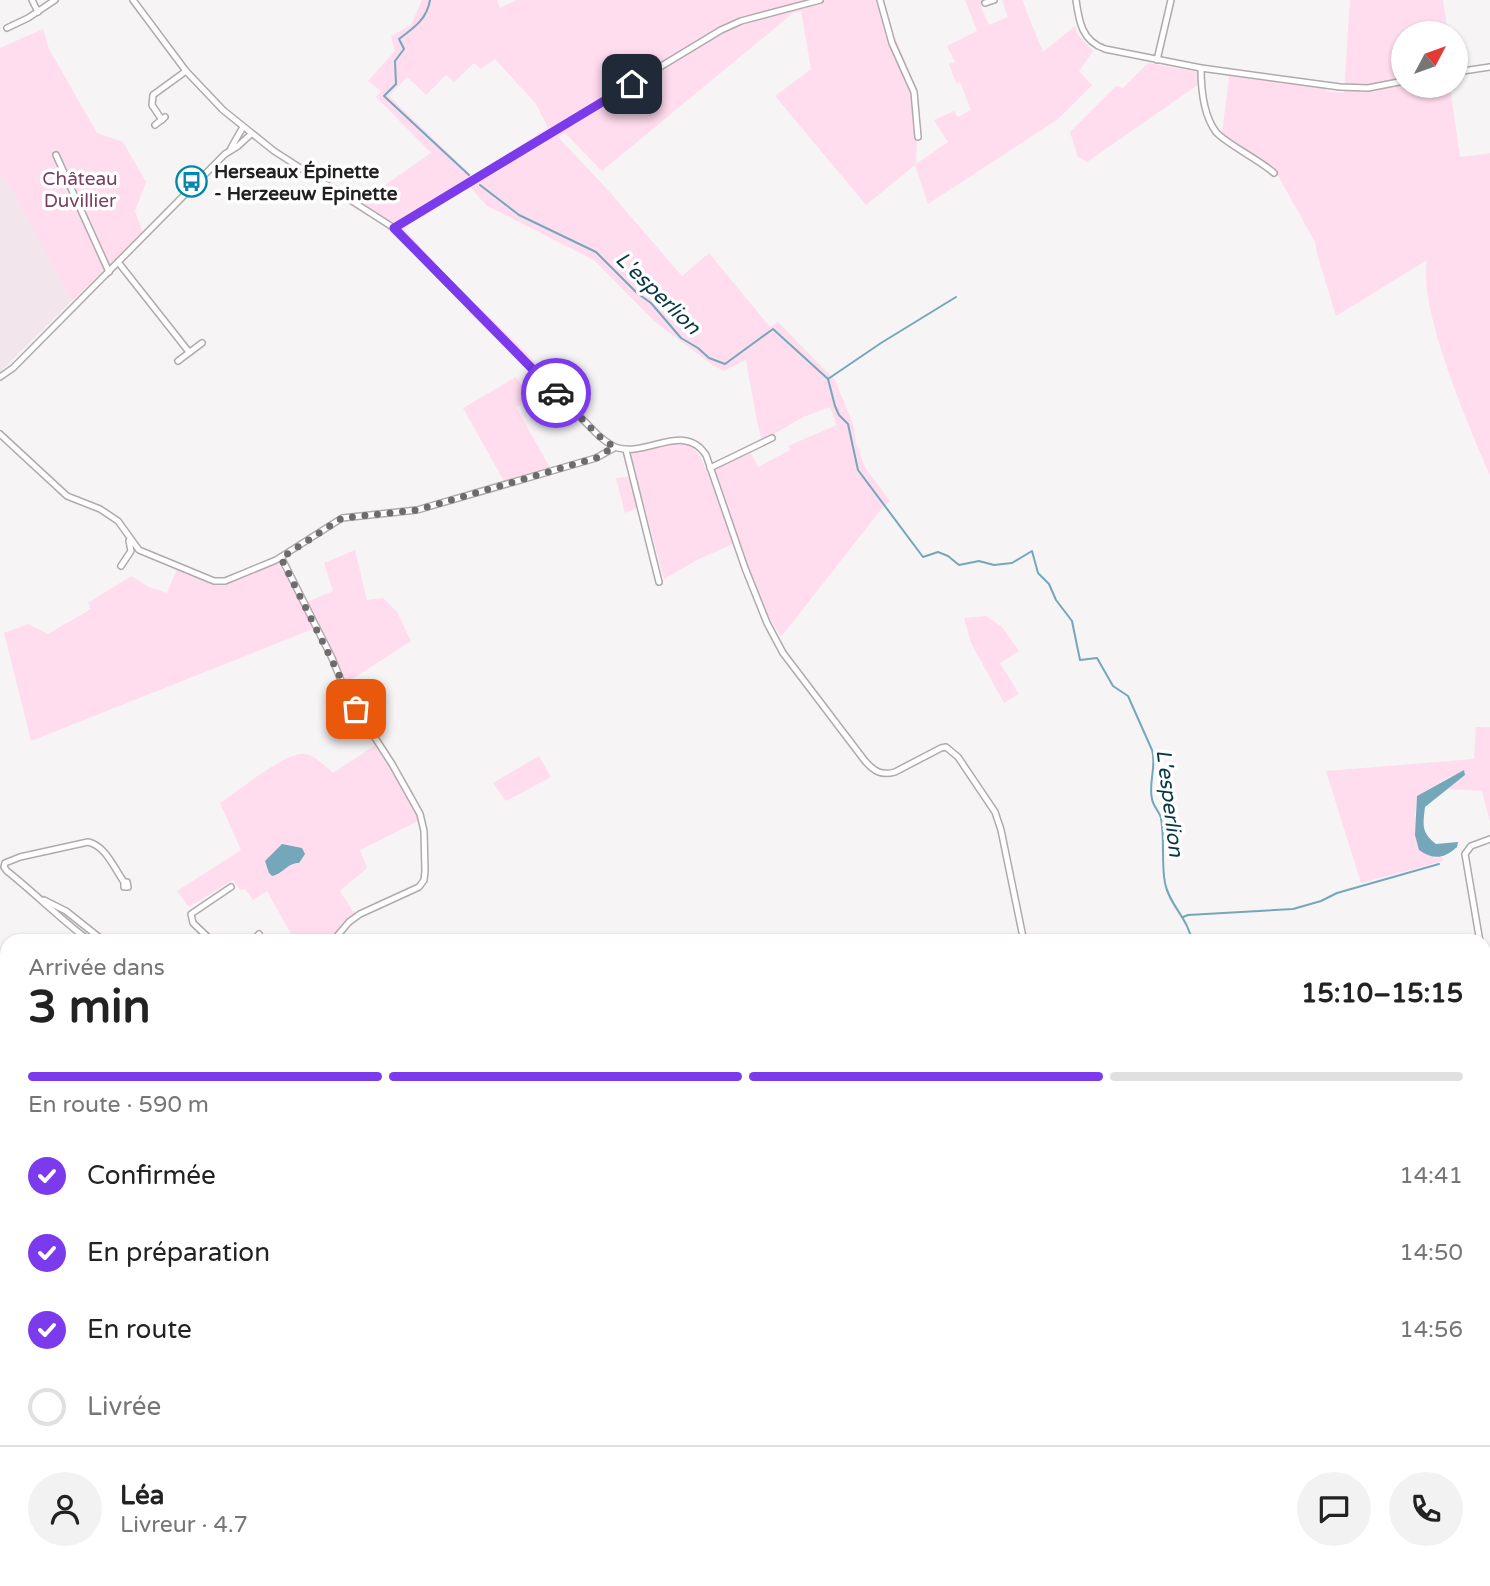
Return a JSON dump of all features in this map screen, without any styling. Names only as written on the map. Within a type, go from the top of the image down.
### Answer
[{"type":"street","points":[[32,0],[38,12]]},
{"type":"street","points":[[7,28],[55,0]]},
{"type":"street","points":[[133,0],[205,93],[251,134],[394,228],[599,436],[614,447],[626,450],[687,439],[700,446],[767,623],[783,653],[865,761],[877,772],[887,774],[946,747],[958,757],[988,800],[1001,830],[1022,934]]},
{"type":"street","points":[[394,228],[722,30],[741,21],[820,0]]},
{"type":"street","points":[[880,0],[892,43],[914,92],[918,137]]},
{"type":"street","points":[[985,4],[994,0]]},
{"type":"street","points":[[1076,0],[1084,34],[1092,43],[1105,49],[1201,68],[1340,88],[1368,88],[1391,84]]},
{"type":"street","points":[[1157,60],[1171,0]]},
{"type":"street","points":[[1468,70],[1490,67]]},
{"type":"street","points":[[1201,68],[1204,102],[1216,132],[1274,173]]},
{"type":"street","points":[[155,125],[163,119],[152,105],[153,95],[186,71]]},
{"type":"street","points":[[0,377],[13,368],[231,148],[243,127]]},
{"type":"street","points":[[231,148],[251,134]]},
{"type":"street","points":[[56,155],[109,272]]},
{"type":"street","points":[[118,262],[190,352]]},
{"type":"street","points":[[178,361],[202,343]]},
{"type":"street","points":[[0,434],[67,496],[100,509],[118,521],[139,550],[214,581],[225,582],[281,558],[342,518],[417,510],[596,458],[614,447]]},
{"type":"street","points":[[710,468],[772,438]]},
{"type":"street","points":[[626,450],[659,582]]},
{"type":"street","points":[[121,566],[131,551],[129,538]]},
{"type":"street","points":[[281,558],[332,658],[346,693],[415,801],[424,831],[425,871],[424,880],[419,887],[360,914],[339,934]]},
{"type":"street","points":[[1479,934],[1465,854],[1471,846],[1490,839]]},
{"type":"street","points":[[80,934],[4,867],[8,860],[88,842],[104,851],[124,882]]},
{"type":"street","points":[[205,934],[193,923],[191,914],[231,887]]},
{"type":"street","points":[[41,899],[66,911],[95,934]]},
{"type":"shaded area","points":[[5,176],[72,301],[0,372],[0,178]]},
{"type":"green space","points":[[422,0],[497,0],[500,8],[517,0],[884,0],[894,35],[907,65],[902,67],[914,93],[916,164],[948,142],[934,120],[954,111],[958,117],[971,110],[960,82],[956,83],[949,64],[955,62],[947,46],[977,31],[965,0],[982,0],[980,5],[989,25],[1008,17],[1002,0],[1022,0],[1043,52],[1075,26],[1078,35],[1093,51],[1079,71],[1092,85],[1058,119],[928,204],[915,165],[866,205],[775,96],[811,69],[801,11],[793,13],[602,171],[565,133],[558,137],[682,276],[709,253],[770,327],[778,322],[835,380],[853,424],[856,443],[866,469],[890,501],[781,637],[765,611],[737,542],[664,579],[644,505],[625,513],[616,478],[636,476],[630,452],[678,442],[690,444],[701,458],[707,473],[751,453],[758,467],[790,450],[788,446],[837,425],[830,407],[803,417],[762,441],[746,360],[724,371],[714,366],[655,322],[594,260],[487,206],[470,187],[403,228],[435,263],[428,268],[384,226],[299,174],[305,165],[362,201],[431,153],[376,97],[381,91],[368,81],[395,51],[391,36],[411,25]],"holes":[[[495,59],[536,104],[548,128],[472,176],[389,96],[407,77],[426,95],[446,75],[454,82],[474,63],[481,69]]]},
{"type":"green space","points":[[1350,0],[1443,0],[1446,21],[1391,21],[1391,98],[1452,98],[1460,157],[1490,153],[1490,475],[1437,337],[1426,281],[1427,260],[1336,316],[1315,242],[1277,174],[1268,164],[1222,134],[1230,69],[1327,82],[1326,91],[1344,93]]},
{"type":"green space","name":"Château Duvillier","points":[[43,29],[49,49],[97,133],[123,142],[146,182],[135,211],[143,233],[72,301],[5,177],[0,178],[0,48]]},
{"type":"green space","points":[[1148,63],[1198,72],[1199,84],[1087,162],[1078,157],[1070,132],[1116,86],[1123,88]]},
{"type":"green space","points":[[478,306],[537,363],[528,369],[469,312]]},
{"type":"green space","points":[[516,377],[531,400],[516,407],[550,468],[504,481],[463,408]]},
{"type":"green space","points":[[355,550],[367,600],[383,598],[397,612],[411,641],[340,687],[329,658],[313,629],[31,741],[4,633],[28,624],[48,634],[91,609],[88,603],[131,576],[149,587],[167,593],[179,564],[208,576],[222,578],[257,565],[260,570],[279,563],[302,604],[333,591],[324,563]]},
{"type":"green space","points":[[986,616],[1002,627],[1019,651],[1000,663],[1019,694],[1004,703],[971,643],[964,618]]},
{"type":"green space","points":[[1476,727],[1490,727],[1490,822],[1482,791],[1448,789],[1465,775],[1464,771],[1447,778],[1417,796],[1415,816],[1433,858],[1442,857],[1443,861],[1361,883],[1326,771],[1474,759]]},
{"type":"green space","points":[[380,742],[413,792],[424,818],[360,850],[367,868],[340,891],[358,919],[343,934],[291,934],[267,891],[253,900],[245,889],[240,890],[233,880],[189,907],[177,891],[241,850],[220,803],[274,765],[297,755],[313,757],[333,773]]},
{"type":"green space","points":[[539,756],[551,777],[506,801],[493,783]]},
{"type":"water","points":[[1464,770],[1465,775],[1425,807],[1424,828],[1431,840],[1436,844],[1458,842],[1457,847],[1443,856],[1429,855],[1419,850],[1415,835],[1417,796]]},
{"type":"water","points":[[282,844],[302,848],[305,854],[299,863],[272,876],[265,861]]},
{"type":"waterway","name":"L'esperlion","points":[[430,0],[423,18],[399,39],[404,49],[395,61],[396,84],[384,96],[469,175]]},
{"type":"waterway","name":"L'esperlion","points":[[480,185],[519,215],[596,252],[637,293],[651,303],[681,338],[709,358],[725,364],[773,329],[828,379],[835,406],[848,424],[858,470],[923,557],[938,552],[959,565],[979,561],[994,565],[1012,563],[1032,551],[1038,573],[1049,584],[1056,600],[1072,621],[1080,660],[1097,658],[1113,686],[1128,696],[1152,750],[1154,762],[1151,793],[1161,818],[1165,883],[1170,898],[1190,934]]},
{"type":"waterway","points":[[828,379],[956,297]]},
{"type":"waterway","points":[[1183,917],[1293,909],[1337,893],[1439,864]]},
{"type":"way so far","points":[[356,709],[281,558],[342,518],[417,510],[596,458],[614,447],[599,436],[556,393]]},
{"type":"place","name":"Herseaux Épinette - Herzeeuw Epinette","points":[[191,182]]},
{"type":"route","points":[[556,393],[394,228],[632,84]]}]
